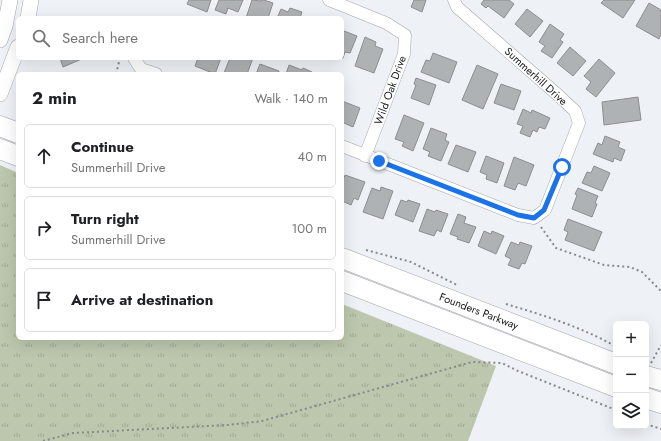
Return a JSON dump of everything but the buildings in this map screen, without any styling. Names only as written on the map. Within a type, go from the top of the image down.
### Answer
[{"type":"highway","points":[[0,126],[16,132]]},
{"type":"highway","points":[[0,149],[16,155]]},
{"type":"highway","name":"Founders Parkway","points":[[344,259],[613,363]]},
{"type":"highway","name":"Founders Parkway","points":[[344,282],[613,386]]},
{"type":"highway","points":[[649,399],[661,403]]},
{"type":"street","points":[[0,40],[5,26],[10,0]]},
{"type":"street","points":[[28,16],[31,0]]},
{"type":"street","name":"Wild Oak Drive","points":[[329,0],[386,23],[405,35],[404,54],[365,156]]},
{"type":"street","name":"Summerhill Drive","points":[[454,0],[457,7],[575,111],[579,123],[544,210],[534,218]]},
{"type":"street","points":[[0,94],[16,52]]},
{"type":"street","points":[[136,60],[142,68],[151,72]]},
{"type":"street","points":[[344,147],[518,215],[534,218]]},
{"type":"path","points":[[116,72],[120,60]]},
{"type":"path","points":[[534,218],[556,248],[604,265],[630,267],[642,272],[661,291]]},
{"type":"path","points":[[363,249],[411,262],[460,286]]},
{"type":"path","points":[[506,304],[541,314],[587,332],[613,345]]},
{"type":"path","points":[[652,374],[661,345]]},
{"type":"path","points":[[43,441],[74,433],[228,425],[262,420],[472,362],[502,363],[518,371],[613,409]]},
{"type":"path","points":[[649,425],[661,429]]},
{"type":"green space","points":[[0,165],[16,172],[16,340],[344,340],[344,305],[496,366],[468,441],[0,441]]},
{"type":"route","points":[[379,161],[518,215],[534,218],[544,210],[562,167]]}]
